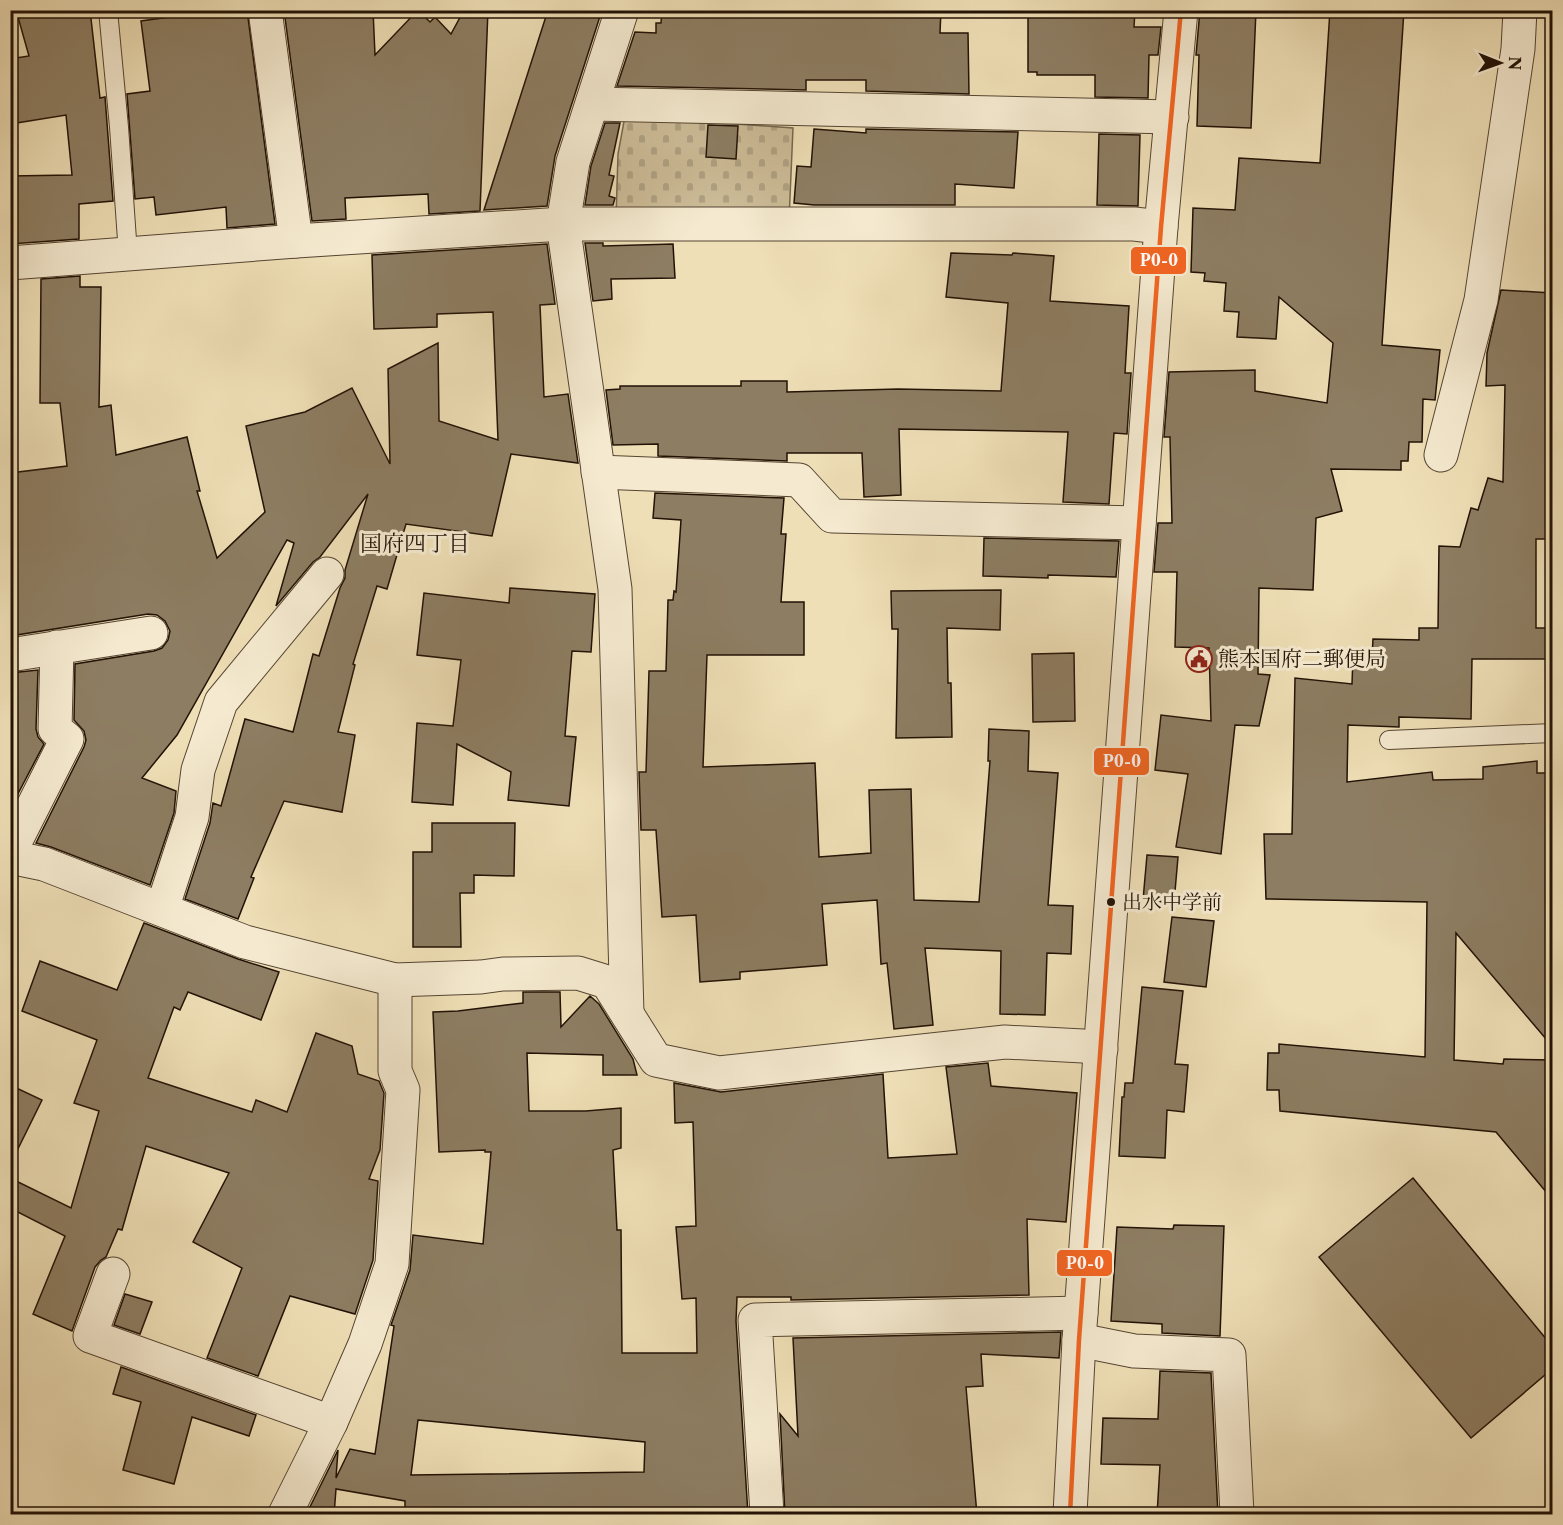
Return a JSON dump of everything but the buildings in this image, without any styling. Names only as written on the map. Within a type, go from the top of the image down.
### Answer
[{"type":"street","points":[[265,10],[296,241]]},
{"type":"street","points":[[622,10],[573,162],[563,224],[615,589],[627,1012]]},
{"type":"street","points":[[1070,1515],[1080,1326],[1139,522],[1161,227],[1181,10]]},
{"type":"street","points":[[1441,455],[1481,300],[1518,49],[1520,10]]},
{"type":"street","points":[[592,104],[1172,117]]},
{"type":"street","points":[[10,263],[296,241],[563,224],[1134,224],[1161,227]]},
{"type":"street","points":[[598,472],[799,480],[832,516],[1139,522]]},
{"type":"street","points":[[162,909],[192,817],[198,770],[221,702],[327,574]]},
{"type":"street","points":[[10,654],[151,633]]},
{"type":"street","points":[[57,647],[56,729],[68,739],[10,854],[44,864],[245,942],[395,981],[503,974],[578,973],[607,982],[656,1060],[719,1073],[1005,1042],[1101,1049]]},
{"type":"street","points":[[285,1515],[331,1422],[365,1344],[392,1264],[403,1090],[395,1071],[395,981]]},
{"type":"street","points":[[113,1274],[90,1335],[331,1422]]},
{"type":"street","points":[[767,1515],[755,1320],[1080,1326],[1134,1351],[1229,1355],[1237,1515]]},
{"type":"lane","points":[[108,10],[128,254]]},
{"type":"lane","points":[[1389,740],[1552,733]]},
{"type":"green space","points":[[625,116],[793,128],[789,220],[616,219],[618,154]]},
{"type":"transit line","name":"P0-0","points":[[1070,1514],[1079,1340],[1161,227],[1181,10]]},
{"type":"place","name":"熊本国府二郵便局","points":[[1199,659]]},
{"type":"place","name":"出水中学前","points":[[1111,902]]},
{"type":"district","name":"国府四丁目","points":[[415,543]]}]
